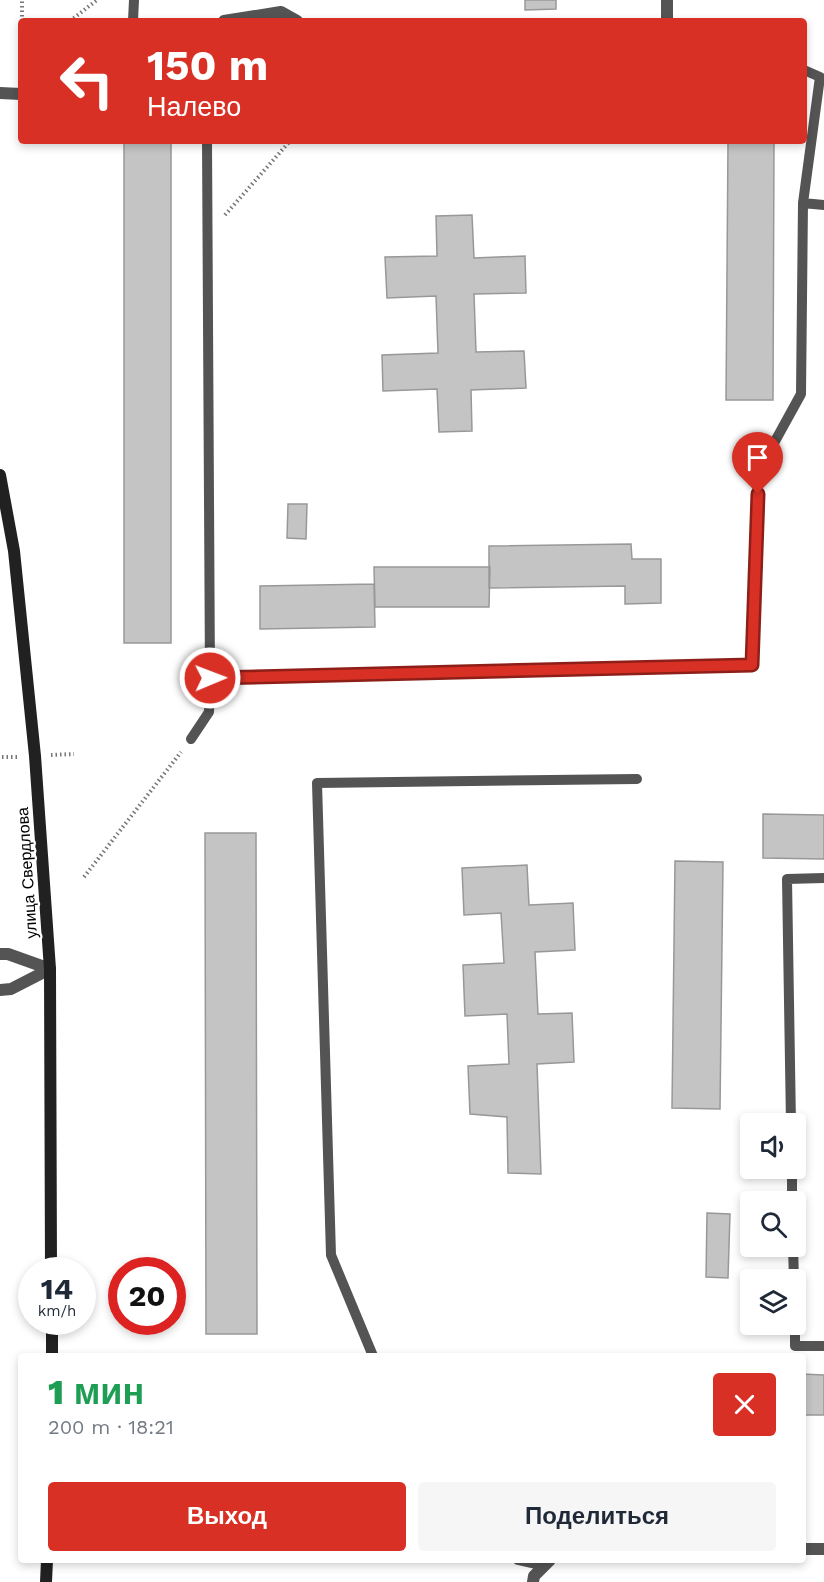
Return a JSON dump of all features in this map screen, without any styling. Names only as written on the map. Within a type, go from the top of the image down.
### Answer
[{"type":"main road","name":"улица Свердлова","points":[[0,475],[14,551],[34,744],[50,969],[51,1257]]},
{"type":"main road","points":[[52,1335],[52,1353]]},
{"type":"main road","points":[[46,1582],[47,1563]]},
{"type":"street","points":[[667,18],[668,0]]},
{"type":"street","points":[[233,18],[281,12],[292,18]]},
{"type":"street","points":[[0,93],[18,94]]},
{"type":"street","points":[[0,954],[8,954],[50,969]]},
{"type":"street","points":[[0,990],[11,989],[50,969]]},
{"type":"street","points":[[806,1550],[824,1549]]},
{"type":"street","points":[[533,1582],[534,1576],[547,1563]]},
{"type":"lane","points":[[133,18],[134,0]]},
{"type":"lane","points":[[210,678],[752,665],[758,472],[801,394],[803,203],[820,77],[807,71]]},
{"type":"lane","points":[[190,739],[209,712],[210,678],[207,144]]},
{"type":"lane","points":[[803,203],[824,205]]},
{"type":"lane","points":[[372,1353],[331,1255],[316,783],[637,779]]},
{"type":"lane","points":[[791,1113],[787,879],[824,878]]},
{"type":"lane","points":[[795,1335],[795,1346],[824,1346]]},
{"type":"path","points":[[22,0],[22,18]]},
{"type":"path","points":[[74,18],[97,0]]},
{"type":"path","points":[[208,234],[287,144]]},
{"type":"path","points":[[84,877],[171,766]]},
{"type":"building","points":[[525,0],[556,0],[556,9],[525,10]]},
{"type":"building","points":[[124,144],[171,144],[171,643],[124,643]]},
{"type":"building","points":[[728,144],[774,144],[773,400],[726,400]]},
{"type":"building","points":[[472,215],[474,258],[525,256],[526,293],[474,294],[476,352],[524,351],[526,388],[471,390],[472,431],[439,432],[437,389],[383,391],[382,355],[438,353],[436,296],[387,298],[385,257],[437,256],[436,216]]},
{"type":"building","points":[[288,504],[307,504],[306,539],[287,538]]},
{"type":"building","points":[[631,544],[632,559],[661,559],[661,603],[625,604],[625,586],[489,588],[489,546]]},
{"type":"building","points":[[374,567],[490,567],[489,607],[375,607]]},
{"type":"building","points":[[374,584],[375,627],[260,629],[260,586]]},
{"type":"building","points":[[763,814],[824,815],[824,859],[763,858]]},
{"type":"building","points":[[205,833],[256,833],[257,1334],[206,1334]]},
{"type":"building","points":[[675,861],[723,862],[720,1109],[672,1108]]},
{"type":"building","points":[[527,865],[529,905],[573,903],[575,950],[535,952],[538,1014],[572,1013],[574,1062],[537,1064],[541,1174],[508,1173],[507,1117],[470,1114],[468,1066],[509,1064],[507,1014],[465,1016],[463,965],[504,963],[501,913],[464,915],[462,868]]},
{"type":"building","points":[[707,1213],[730,1214],[728,1278],[706,1277]]},
{"type":"building","points":[[806,1374],[824,1375],[824,1415],[806,1415]]},
{"type":"route","points":[[210,678],[752,665],[758,494]]}]
